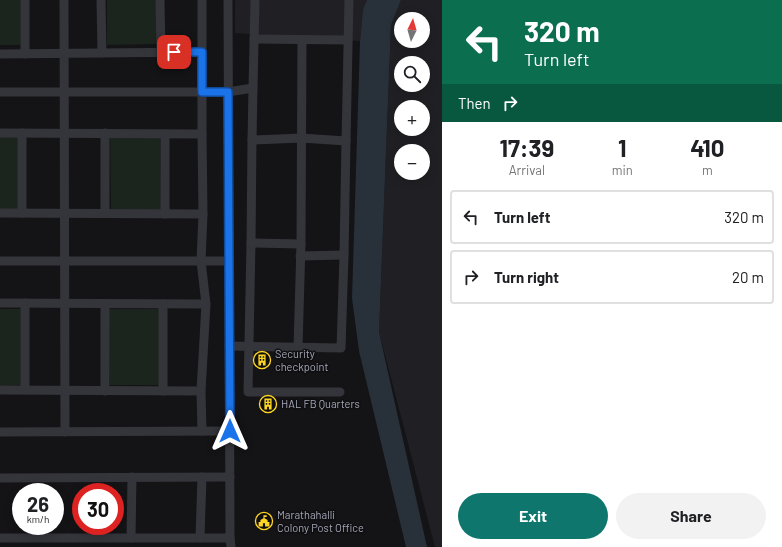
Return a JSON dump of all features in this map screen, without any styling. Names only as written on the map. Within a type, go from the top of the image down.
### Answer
[{"type":"street","points":[[25,0],[25,54]]},
{"type":"street","points":[[64,0],[65,432]]},
{"type":"street","points":[[101,0],[102,53]]},
{"type":"street","points":[[160,0],[161,52]]},
{"type":"street","points":[[202,0],[201,261],[206,304],[201,391],[202,431]]},
{"type":"street","points":[[0,538],[200,538],[231,543],[228,0]]},
{"type":"street","points":[[255,0],[248,392],[340,392]]},
{"type":"street","points":[[229,346],[341,348],[349,0]]},
{"type":"street","points":[[254,39],[348,40]]},
{"type":"street","points":[[298,347],[301,244],[302,40]]},
{"type":"street","points":[[0,54],[202,52]]},
{"type":"street","points":[[0,92],[228,92],[253,88]]},
{"type":"street","points":[[0,133],[202,134]]},
{"type":"street","points":[[22,133],[22,213]]},
{"type":"street","points":[[105,213],[106,134]]},
{"type":"street","points":[[165,134],[165,214]]},
{"type":"street","points":[[252,140],[301,138],[346,141]]},
{"type":"street","points":[[0,213],[202,214]]},
{"type":"street","points":[[251,243],[301,244]]},
{"type":"street","points":[[300,256],[344,255]]},
{"type":"street","points":[[0,262],[229,261]]},
{"type":"street","points":[[0,303],[206,304]]},
{"type":"street","points":[[25,303],[25,390]]},
{"type":"street","points":[[105,304],[105,391]]},
{"type":"street","points":[[163,304],[163,391]]},
{"type":"street","points":[[0,390],[201,391]]},
{"type":"street","points":[[0,432],[230,431]]},
{"type":"street","points":[[131,538],[132,477]]},
{"type":"street","points":[[200,538],[202,477]]},
{"type":"street","points":[[0,478],[230,477]]},
{"type":"shaded area","points":[[0,0],[22,0],[22,45],[0,45]]},
{"type":"shaded area","points":[[107,0],[157,0],[157,44],[107,45]]},
{"type":"shaded area","points":[[235,0],[367,0],[363,9],[360,41],[235,33]]},
{"type":"shaded area","points":[[367,0],[401,0],[396,12],[394,12],[394,18],[391,25],[379,332],[427,547],[406,547],[359,351],[352,298],[360,41],[363,9]]},
{"type":"shaded area","points":[[401,0],[442,0],[442,547],[435,547],[379,332],[391,25],[394,18],[394,48],[430,48],[430,12],[396,12]]},
{"type":"shaded area","points":[[160,134],[161,210],[111,211],[110,135]]},
{"type":"shaded area","points":[[0,136],[20,136],[21,212],[0,212]]},
{"type":"shaded area","points":[[0,309],[21,309],[22,385],[0,386]]},
{"type":"shaded area","points":[[109,309],[159,309],[160,385],[110,385]]},
{"type":"place","name":"Security checkpoint","points":[[262,360]]},
{"type":"place","name":"HAL FB Quarters","points":[[268,404]]},
{"type":"place","name":"Marathahalli Colony Post Office","points":[[264,521]]},
{"type":"route","points":[[174,52],[202,52],[202,92],[228,92],[230,431]]}]
